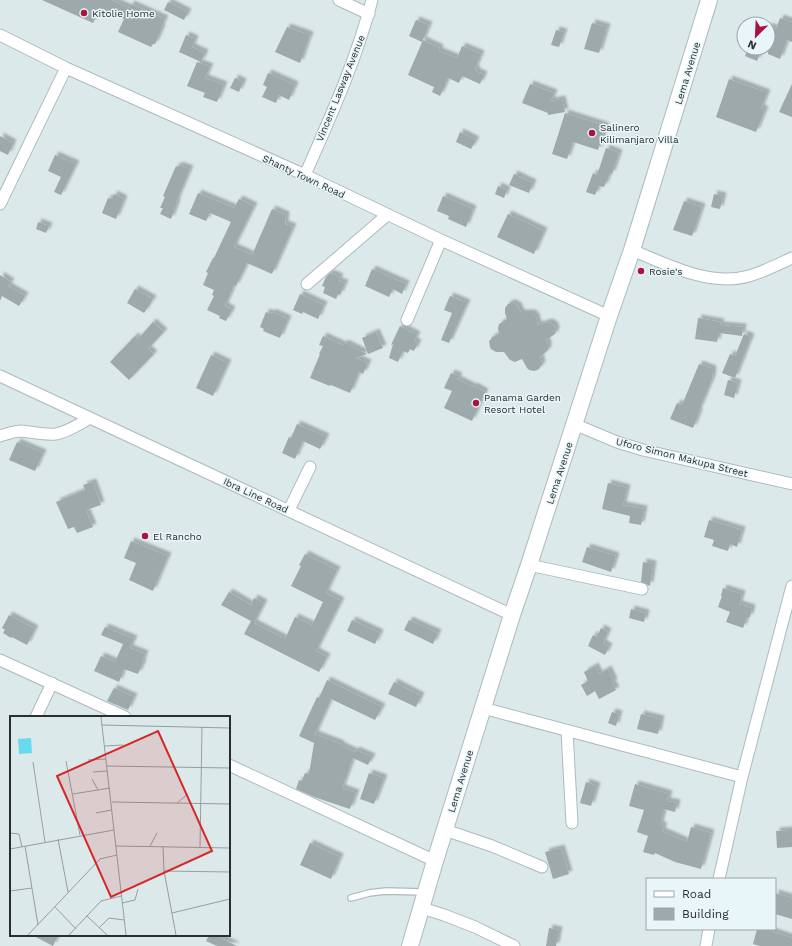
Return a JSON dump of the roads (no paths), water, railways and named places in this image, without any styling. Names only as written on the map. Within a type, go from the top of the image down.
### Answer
[{"type":"main road","name":"Lema Avenue","points":[[410,946],[512,615],[609,316],[632,250],[709,0]]},
{"type":"street","points":[[338,0],[369,14]]},
{"type":"street","name":"Vincent Lasway Avenue","points":[[305,175],[340,96],[369,14],[372,0]]},
{"type":"street","name":"Shanty Town Road","points":[[0,34],[66,68],[305,175],[440,240],[609,316]]},
{"type":"street","points":[[0,204],[66,68]]},
{"type":"street","points":[[307,284],[387,215]]},
{"type":"street","points":[[407,320],[440,240]]},
{"type":"street","points":[[632,250],[687,272],[706,277],[720,278],[749,276],[792,258]]},
{"type":"street","name":"Ibra Line Road","points":[[0,376],[512,615]]},
{"type":"street","points":[[0,436],[20,431],[37,434],[56,434],[68,430],[90,418]]},
{"type":"street","name":"Uforo Simon Makupa Street","points":[[574,424],[616,442],[643,450],[792,484]]},
{"type":"street","points":[[289,510],[310,467]]},
{"type":"street","points":[[529,565],[642,590]]},
{"type":"street","points":[[719,878],[742,777],[792,586]]},
{"type":"street","points":[[0,660],[123,716]]},
{"type":"street","points":[[36,716],[52,683]]},
{"type":"street","points":[[483,708],[742,777]]},
{"type":"street","points":[[567,730],[572,823]]},
{"type":"street","points":[[230,765],[435,861]]},
{"type":"street","points":[[445,830],[492,846],[542,867]]},
{"type":"street","points":[[422,908],[480,929],[514,946]]},
{"type":"street","points":[[706,946],[709,930]]},
{"type":"lane","points":[[351,898],[369,893],[386,891],[427,892]]},
{"type":"place","name":"Kitolie Home","points":[[84,13]]},
{"type":"place","name":"Salinero Kilimanjaro Villa","points":[[592,133]]},
{"type":"place","name":"Rosie's","points":[[641,271]]},
{"type":"place","name":"Panama Garden Resort Hotel","points":[[476,403]]},
{"type":"place","name":"El Rancho","points":[[145,536]]}]
